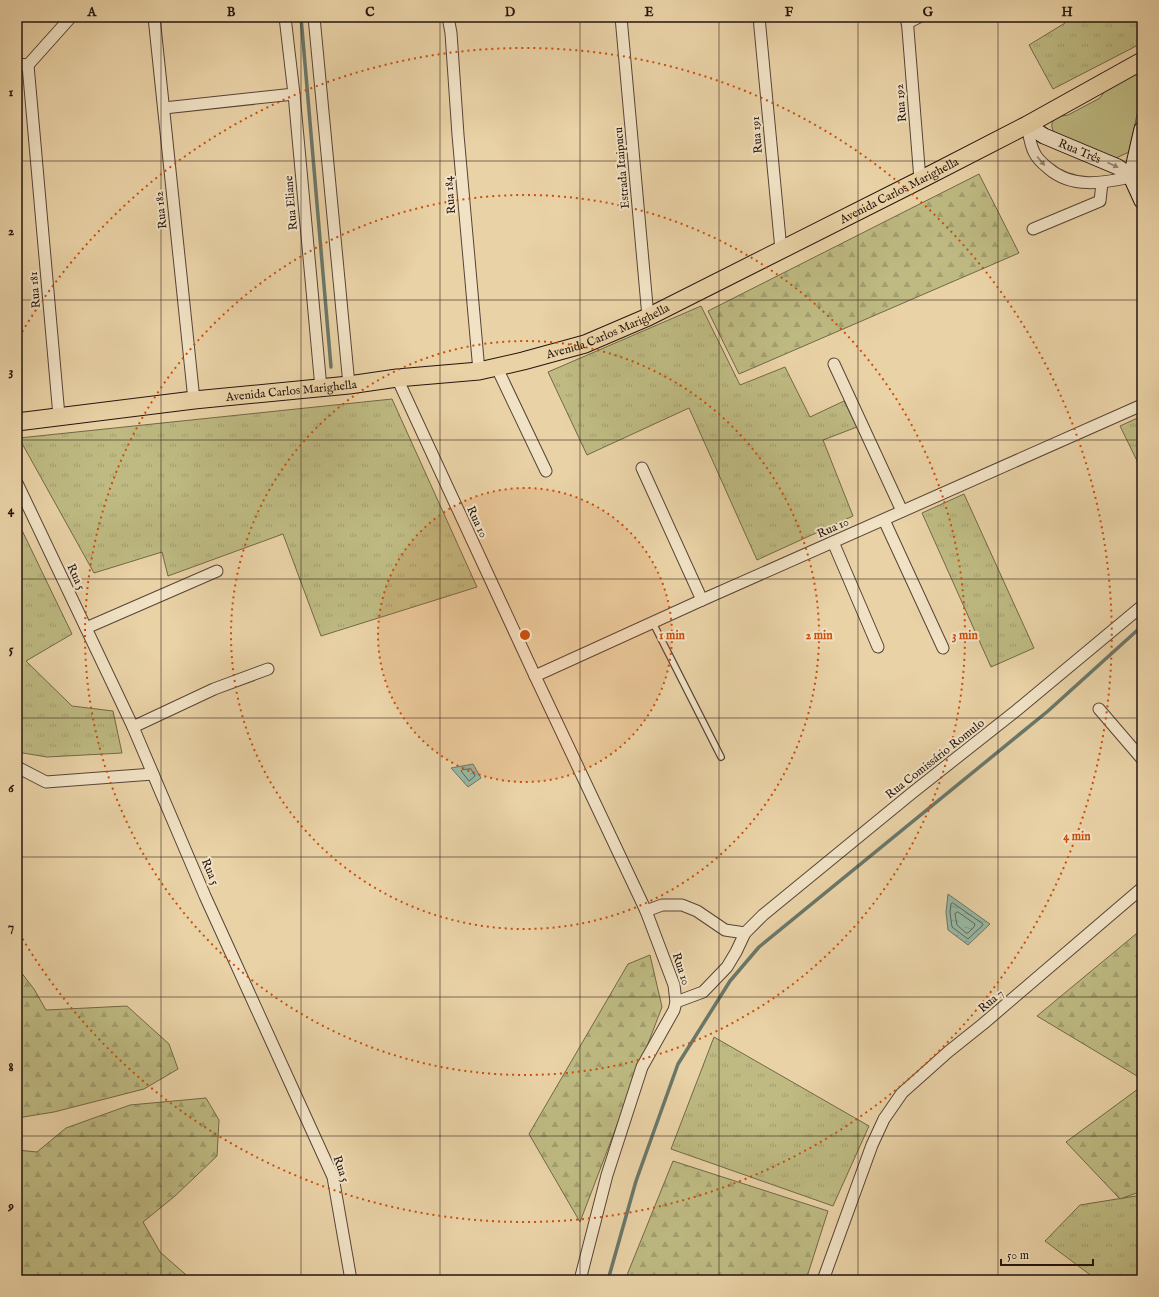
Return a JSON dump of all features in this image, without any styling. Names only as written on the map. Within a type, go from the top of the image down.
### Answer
[{"type":"main road","name":"Avenida Carlos Marighella","points":[[17,422],[194,400],[349,385],[396,378],[479,371],[524,361],[585,344],[648,317],[920,180],[1027,125],[1142,61]]},
{"type":"main road","name":"Rua Três","points":[[1027,125],[1044,136],[1118,167],[1131,177]]},
{"type":"main road","points":[[1142,129],[1131,177],[1142,201]]},
{"type":"street","points":[[17,64],[28,65],[71,17]]},
{"type":"street","name":"Rua 182","points":[[154,17],[194,400]]},
{"type":"street","name":"Rua Eliane","points":[[285,17],[294,94],[321,388]]},
{"type":"street","points":[[314,17],[349,385]]},
{"type":"street","name":"Rua 184","points":[[448,17],[451,33],[458,135],[479,371]]},
{"type":"street","name":"Estrada Itaipucu","points":[[621,17],[648,317]]},
{"type":"street","name":"Rua 191","points":[[759,17],[781,250]]},
{"type":"street","points":[[907,20],[919,17]]},
{"type":"street","name":"Rua 192","points":[[907,20],[920,180]]},
{"type":"street","name":"Rua 181","points":[[28,65],[59,416]]},
{"type":"street","points":[[164,108],[294,94]]},
{"type":"street","points":[[1027,125],[1034,152],[1041,162],[1052,172],[1062,178],[1079,183],[1102,183],[1131,177]]},
{"type":"street","points":[[1032,229],[1100,201],[1102,183]]},
{"type":"street","points":[[834,364],[902,511]]},
{"type":"street","points":[[496,366],[546,471]]},
{"type":"street","name":"Rua 10","points":[[396,378],[646,911],[674,985],[676,1002],[674,1010],[642,1067],[607,1175],[580,1280]]},
{"type":"street","name":"Rua 10","points":[[535,676],[702,600],[1142,405]]},
{"type":"street","points":[[642,468],[702,600]]},
{"type":"street","name":"Rua 5","points":[[17,483],[133,727],[206,896],[333,1177],[351,1280]]},
{"type":"street","points":[[884,520],[943,648]]},
{"type":"street","points":[[833,542],[878,647]]},
{"type":"street","points":[[86,628],[217,572]]},
{"type":"street","name":"Rua Comissário Romulo","points":[[676,1002],[703,992],[727,967],[745,933],[763,915],[912,793],[1017,710],[1142,606]]},
{"type":"street","points":[[133,727],[214,689],[268,669]]},
{"type":"street","points":[[1099,709],[1142,759]]},
{"type":"street","points":[[17,767],[46,782],[153,774]]},
{"type":"street","name":"Rua 7","points":[[823,1280],[872,1145],[884,1119],[902,1093],[948,1052],[983,1024],[1142,888]]},
{"type":"street","points":[[646,911],[662,906],[682,905],[697,911],[725,930],[745,933]]},
{"type":"lane","points":[[653,623],[721,758]]},
{"type":"green space","points":[[1062,17],[1142,17],[1142,43],[1053,89],[1029,45],[1065,23]]},
{"type":"green space","points":[[1142,68],[1142,91],[1129,152],[1116,158],[1055,134],[1052,129],[1052,122],[1055,117],[1068,115],[1100,98],[1108,86]]},
{"type":"green space","points":[[979,174],[1019,253],[739,374],[708,311]]},
{"type":"green space","points":[[701,306],[740,385],[785,367],[810,417],[844,401],[857,427],[823,440],[853,516],[757,560],[689,408],[587,455],[548,372]]},
{"type":"green space","points":[[392,399],[477,587],[321,636],[283,534],[168,576],[162,552],[94,573],[19,438]]},
{"type":"green space","points":[[1142,416],[1142,471],[1120,426]]},
{"type":"green space","points":[[964,494],[1034,648],[991,667],[922,513]]},
{"type":"green space","points":[[17,520],[72,634],[26,661],[72,706],[113,711],[122,753],[47,757],[17,752]]},
{"type":"green space","points":[[1142,929],[1142,1079],[1037,1016]]},
{"type":"green space","points":[[650,955],[662,1007],[580,1222],[529,1134],[628,964]]},
{"type":"green space","points":[[17,967],[34,989],[46,1010],[127,1006],[169,1044],[178,1069],[144,1089],[54,1112],[17,1118]]},
{"type":"green space","points":[[714,1037],[869,1126],[833,1206],[671,1149]]},
{"type":"green space","points":[[1142,1086],[1142,1191],[1120,1199],[1066,1142]]},
{"type":"green space","points":[[206,1098],[219,1120],[217,1156],[175,1196],[143,1222],[160,1252],[192,1280],[17,1280],[17,1150],[37,1152],[66,1128],[130,1105]]},
{"type":"green space","points":[[673,1161],[828,1211],[806,1280],[625,1280]]},
{"type":"green space","points":[[1142,1195],[1142,1280],[1097,1280],[1045,1241],[1080,1205]]},
{"type":"water","points":[[473,764],[481,778],[468,787],[451,768]]},
{"type":"water","points":[[948,894],[990,924],[968,945],[948,930],[946,912]]},
{"type":"waterway","points":[[301,17],[331,367]]},
{"type":"waterway","points":[[608,1280],[636,1181],[678,1064],[730,981],[759,947],[1048,711],[1142,626]]}]
